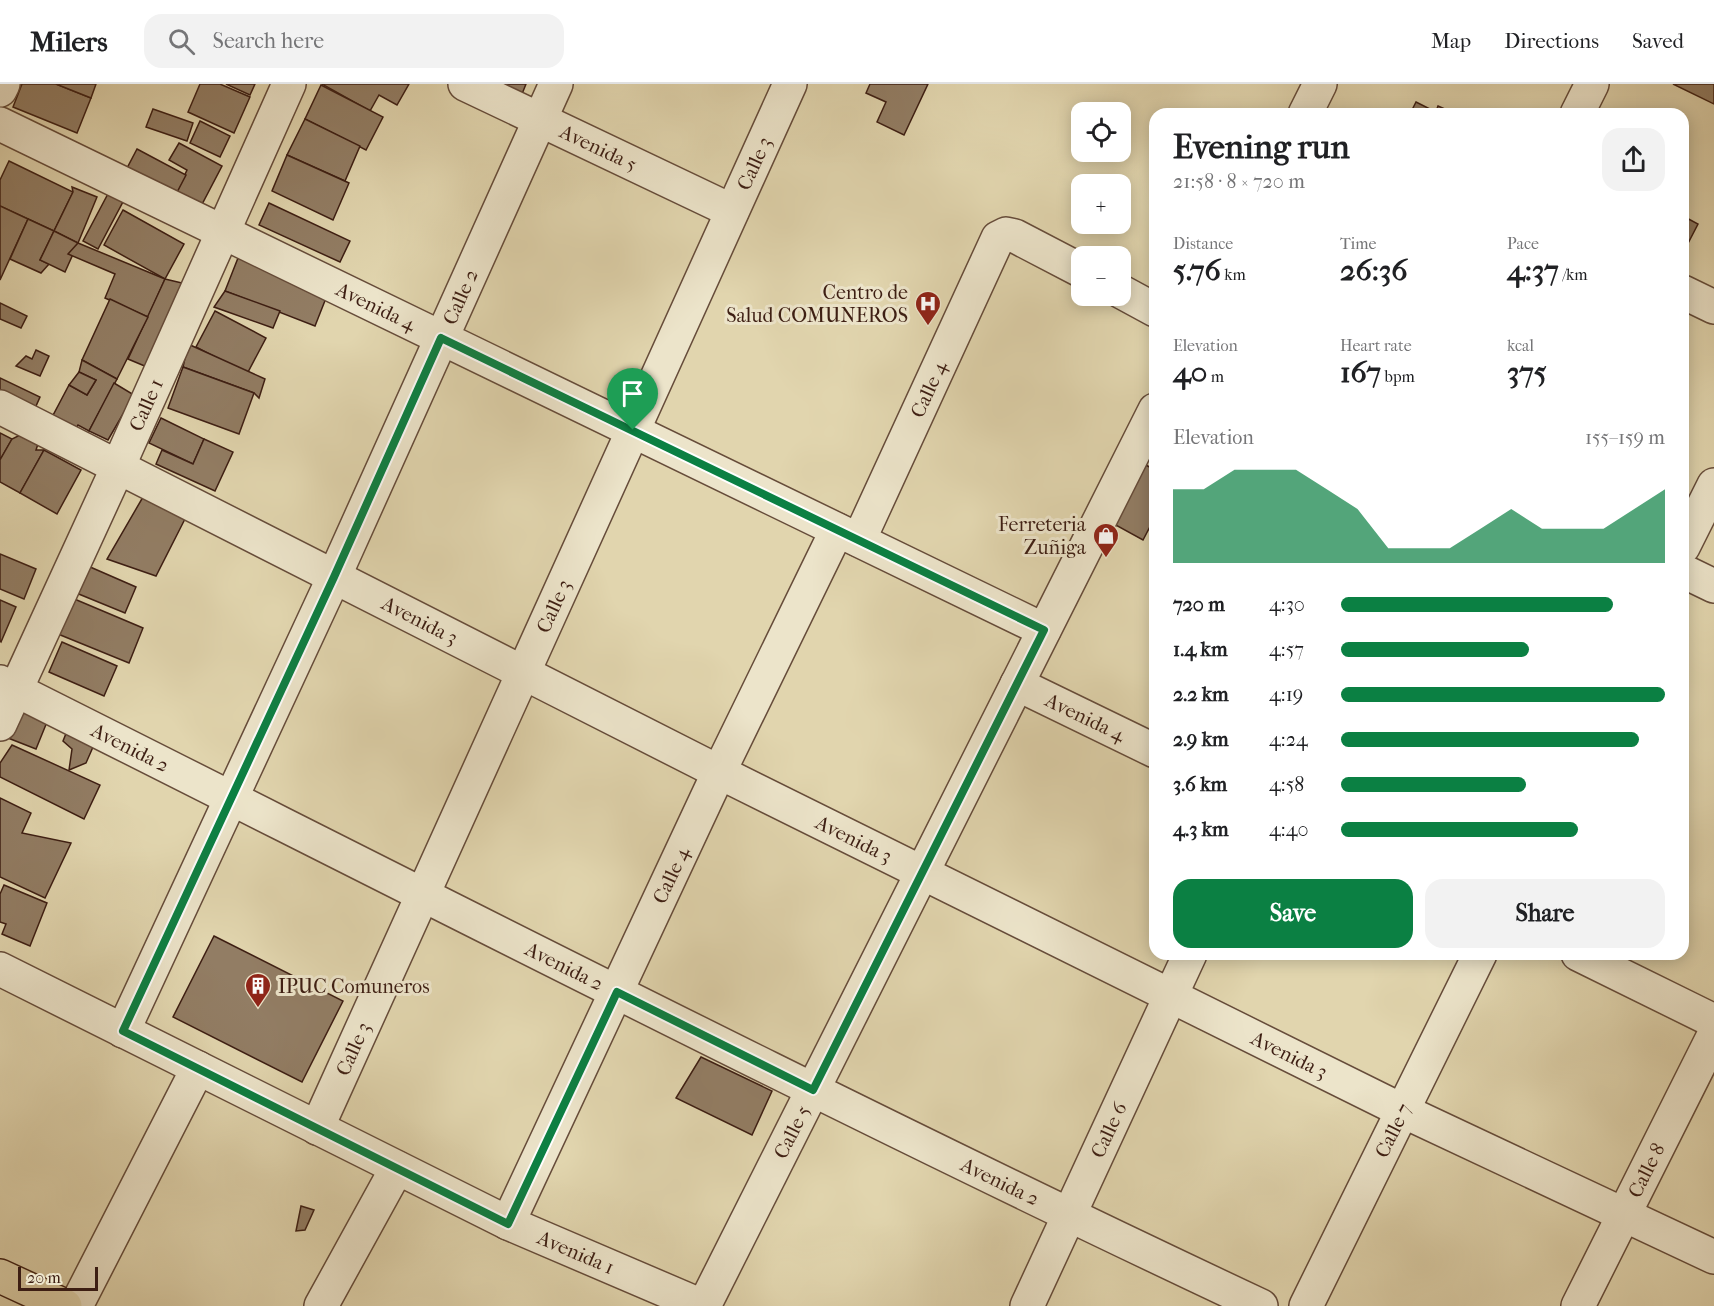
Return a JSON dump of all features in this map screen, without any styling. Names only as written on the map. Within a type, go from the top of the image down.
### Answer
[{"type":"main road","points":[[0,1276],[66,1306]]},
{"type":"street","points":[[0,90],[3,84]]},
{"type":"street","name":"Calle 1","points":[[0,724],[8,686],[118,467],[289,84]]},
{"type":"street","name":"Avenida 5","points":[[465,84],[732,211]]},
{"type":"street","name":"Calle 2","points":[[123,1031],[334,577],[556,84]]},
{"type":"street","name":"Calle 3","points":[[317,1128],[790,84]]},
{"type":"street","points":[[1308,108],[1320,84]]},
{"type":"street","points":[[1579,108],[1592,84]]},
{"type":"street","name":"Avenida 4","points":[[0,124],[1044,630]]},
{"type":"street","name":"Calle 4","points":[[508,1224],[718,772],[848,535],[998,238],[1006,234],[1015,236],[1071,265]]},
{"type":"street","points":[[1689,295],[1714,307]]},
{"type":"street","points":[[1131,297],[1149,307]]},
{"type":"street","name":"Avenida 3","points":[[0,407],[718,772],[1401,1110],[1714,1257]]},
{"type":"street","name":"Calle 5","points":[[703,1306],[1149,422]]},
{"type":"street","points":[[1689,535],[1714,485]]},
{"type":"street","points":[[1689,574],[1714,586]]},
{"type":"street","name":"Avenida 4","points":[[1017,684],[1149,747]]},
{"type":"street","name":"Avenida 2","points":[[8,686],[813,1090],[1068,1216],[1261,1306]]},
{"type":"street","name":"Calle 6","points":[[1027,1306],[1187,960]]},
{"type":"street","name":"Calle 7","points":[[1306,1306],[1477,960]]},
{"type":"street","points":[[1590,960],[1714,1020]]},
{"type":"street","name":"Avenida 1","points":[[0,969],[508,1224],[703,1306]]},
{"type":"street","name":"Calle 8","points":[[1578,1306],[1714,1035]]},
{"type":"street","points":[[76,1306],[198,1068]]},
{"type":"street","points":[[321,1306],[397,1168]]},
{"type":"building","points":[[22,84],[56,84],[91,98],[77,133],[13,107]]},
{"type":"building","points":[[56,84],[96,84],[91,98]]},
{"type":"building","points":[[200,84],[220,84],[250,97],[234,133],[188,112]]},
{"type":"building","points":[[226,84],[255,84],[250,95]]},
{"type":"building","points":[[322,84],[409,84],[397,105],[379,95],[370,111]]},
{"type":"building","points":[[502,84],[526,84],[522,94]]},
{"type":"building","points":[[870,84],[928,84],[904,135],[877,122],[886,102],[866,93]]},
{"type":"building","points":[[1673,84],[1714,84],[1714,104]]},
{"type":"building","points":[[321,85],[383,117],[366,150],[305,119]]},
{"type":"building","points":[[1416,102],[1428,108],[1413,108]]},
{"type":"building","points":[[153,109],[193,123],[187,141],[146,127]]},
{"type":"building","points":[[305,119],[360,146],[345,181],[287,155]]},
{"type":"building","points":[[200,121],[230,136],[220,157],[190,143]]},
{"type":"building","points":[[179,143],[222,166],[199,210],[174,198],[187,170],[169,160]]},
{"type":"building","points":[[137,149],[186,175],[174,198],[125,172]]},
{"type":"building","points":[[287,155],[349,183],[333,220],[272,191]]},
{"type":"building","points":[[9,161],[73,192],[54,231],[0,206],[0,180]]},
{"type":"building","points":[[72,187],[97,197],[78,243],[54,231],[73,192]]},
{"type":"building","points":[[110,190],[125,198],[98,249],[83,241]]},
{"type":"building","points":[[269,203],[350,241],[340,262],[259,225]]},
{"type":"building","points":[[0,206],[28,219],[0,280]]},
{"type":"building","points":[[123,210],[184,244],[165,279],[104,245]]},
{"type":"building","points":[[28,219],[54,231],[40,260],[49,264],[41,273],[10,259]]},
{"type":"building","points":[[1689,219],[1698,224],[1689,241]]},
{"type":"building","points":[[54,231],[78,243],[65,272],[40,260]]},
{"type":"building","points":[[78,243],[165,279],[148,317],[105,298],[115,274],[68,254]]},
{"type":"building","points":[[238,258],[328,293],[315,326],[225,291]]},
{"type":"building","points":[[165,279],[182,283],[147,367],[128,359]]},
{"type":"building","points":[[225,291],[280,311],[273,328],[214,307]]},
{"type":"building","points":[[110,299],[148,317],[117,379],[82,360]]},
{"type":"building","points":[[0,303],[27,316],[21,328],[0,319]]},
{"type":"building","points":[[215,311],[266,338],[247,374],[196,347]]},
{"type":"building","points":[[188,344],[265,379],[259,398],[254,393],[183,367]]},
{"type":"building","points":[[36,350],[49,356],[40,376],[16,366],[26,356],[32,359]]},
{"type":"building","points":[[82,360],[117,379],[89,431],[78,425],[74,433],[50,421],[69,385],[87,395],[96,380],[79,372]]},
{"type":"building","points":[[183,367],[254,393],[239,434],[168,408]]},
{"type":"building","points":[[79,372],[96,380],[87,395],[69,385]]},
{"type":"building","points":[[0,378],[40,397],[32,415],[0,399]]},
{"type":"building","points":[[114,383],[134,395],[108,440],[89,431]]},
{"type":"building","points":[[161,418],[204,439],[193,464],[149,443]]},
{"type":"building","points":[[0,433],[12,439],[0,460]]},
{"type":"building","points":[[24,433],[40,438],[36,450],[44,450],[20,493],[0,482],[0,460],[12,439]]},
{"type":"building","points":[[204,439],[233,452],[215,491],[156,464],[162,450],[193,464]]},
{"type":"building","points":[[44,450],[81,470],[57,514],[20,493]]},
{"type":"building","points":[[1144,464],[1149,467],[1149,528],[1143,540],[1112,523]]},
{"type":"building","points":[[143,497],[188,513],[156,576],[107,559]]},
{"type":"building","points":[[0,554],[36,569],[24,599],[0,589]]},
{"type":"building","points":[[81,563],[136,587],[125,613],[69,590]]},
{"type":"building","points":[[72,598],[143,628],[129,663],[58,634]]},
{"type":"building","points":[[0,600],[16,607],[1,642],[0,641]]},
{"type":"building","points":[[62,642],[117,666],[104,696],[49,672]]},
{"type":"building","points":[[19,710],[47,722],[36,749],[8,738]]},
{"type":"building","points":[[69,726],[97,738],[86,763],[69,770],[72,749],[63,741]]},
{"type":"building","points":[[12,745],[100,785],[84,819],[0,777],[0,763]]},
{"type":"building","points":[[0,798],[31,813],[22,833],[71,843],[45,898],[0,877]]},
{"type":"building","points":[[4,885],[47,903],[30,946],[2,934],[6,924],[0,922],[0,894]]},
{"type":"building","name":"IPUC Comuneros","points":[[214,936],[343,1001],[302,1082],[173,1017]]},
{"type":"building","points":[[701,1057],[772,1091],[752,1135],[676,1098]]},
{"type":"building","points":[[301,1206],[314,1210],[305,1230],[296,1231]]},
{"type":"place","name":"Centro de Salud COMUNEROS","points":[[928,327]]},
{"type":"place","name":"Ferreteria Zuñiga","points":[[1106,559]]},
{"type":"place","name":"IPUC Comuneros","points":[[258,1009]]},
{"type":"route","points":[[441,338],[633,430],[1044,630],[813,1090],[617,992],[508,1224],[123,1031],[334,577],[441,338]]}]
